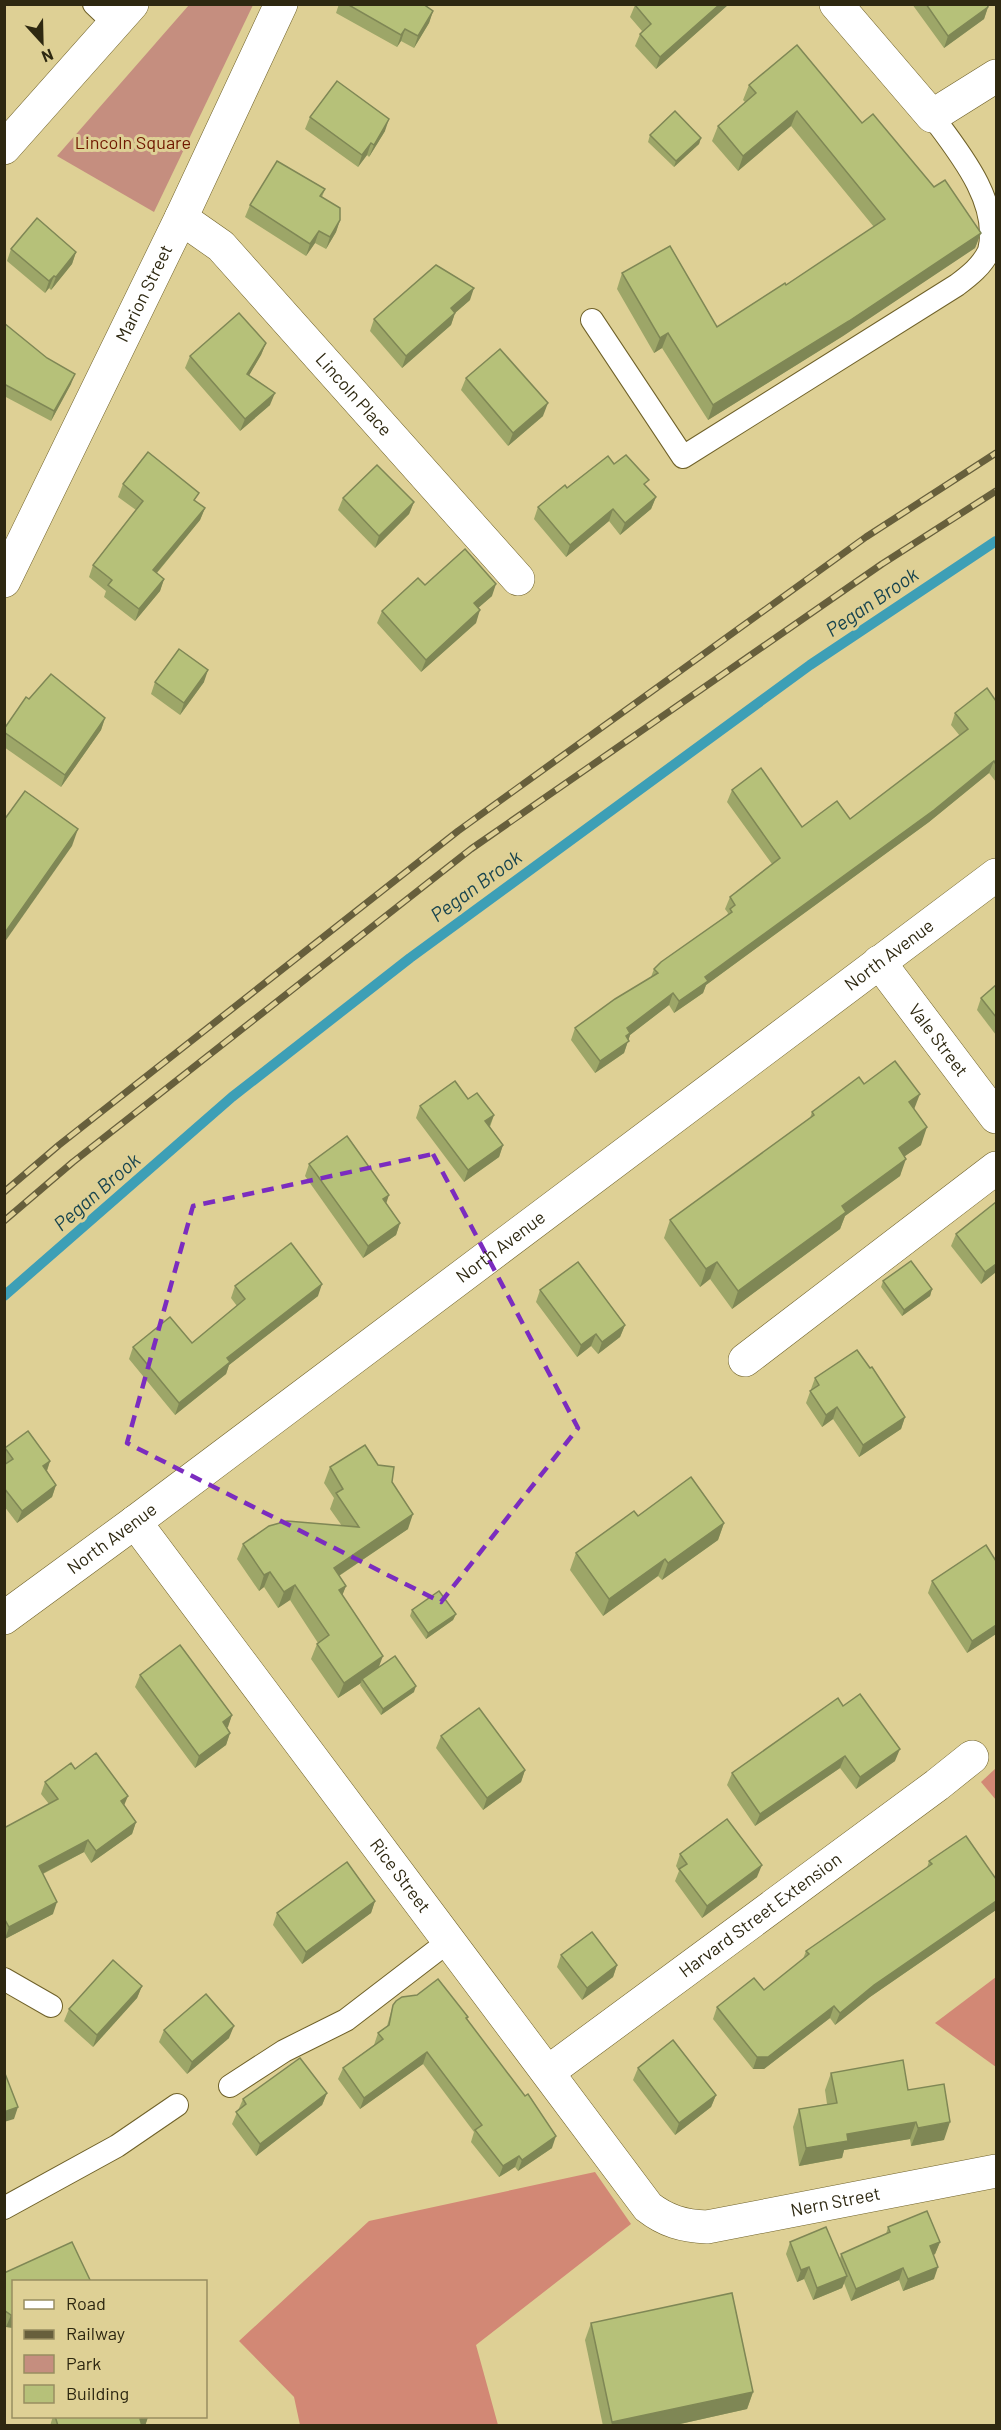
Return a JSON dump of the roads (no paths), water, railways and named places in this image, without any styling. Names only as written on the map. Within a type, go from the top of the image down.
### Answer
[{"type":"street","name":"Marion Street","points":[[4,581],[181,218],[281,4]]},
{"type":"street","points":[[836,4],[932,116],[996,76]]},
{"type":"street","points":[[4,148],[114,11]]},
{"type":"street","name":"Lincoln Place","points":[[181,218],[221,246],[518,579]]},
{"type":"street","name":"North Avenue","points":[[4,1618],[996,875]]},
{"type":"street","name":"Vale Street","points":[[879,962],[996,1116]]},
{"type":"street","points":[[745,1360],[996,1168]]},
{"type":"street","name":"Rice Street","points":[[135,1522],[648,2206],[673,2223]]},
{"type":"street","name":"Harvard Street Extension","points":[[548,2072],[928,1792],[972,1757]]},
{"type":"street","name":"Nern Street","points":[[673,2223],[707,2227],[996,2171]]},
{"type":"lane","points":[[592,320],[683,457],[947,292],[975,271],[988,251],[994,231],[992,210],[984,188],[932,116]]},
{"type":"lane","points":[[230,2086],[284,2051],[346,2020],[449,1941]]},
{"type":"lane","points":[[4,1979],[51,2006]]},
{"type":"lane","points":[[4,2208],[108,2152],[177,2105]]},
{"type":"waterway","name":"Pegan Brook","points":[[4,1296],[232,1097],[410,958],[810,665],[996,541]]},
{"type":"railway","points":[[4,1192],[59,1145],[458,831],[866,537],[996,453]]},
{"type":"railway","points":[[4,1221],[73,1162],[471,849],[882,564],[996,491]]},
{"type":"park label","name":"Lincoln Square","points":[[133,143]]}]
